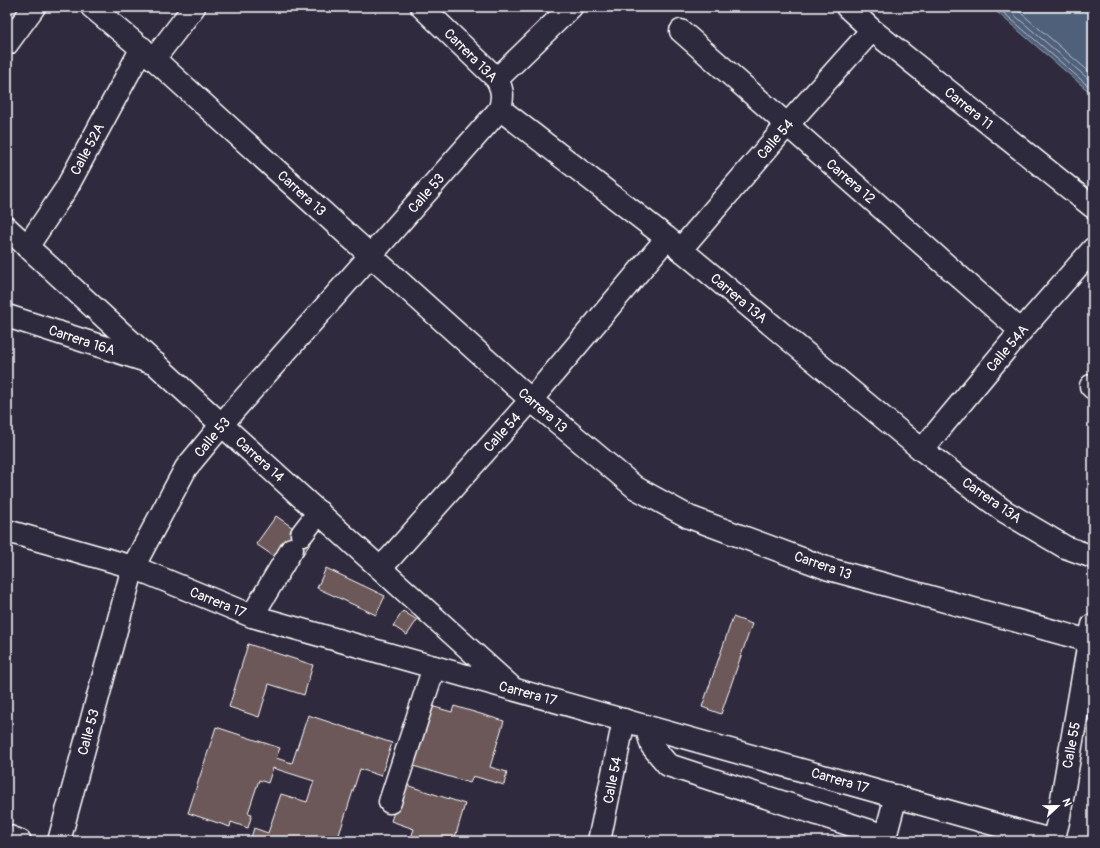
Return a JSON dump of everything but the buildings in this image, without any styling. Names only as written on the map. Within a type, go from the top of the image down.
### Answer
[{"type":"street","points":[[7,44],[34,7]]},
{"type":"street","name":"Carrera 13","points":[[92,7],[148,53],[531,400],[636,488],[689,517],[829,569],[1092,636]]},
{"type":"street","name":"Calle 52A","points":[[27,247],[66,189],[148,53],[194,7]]},
{"type":"street","name":"Carrera 13A","points":[[422,7],[497,79],[502,88],[503,99],[500,109],[674,244],[922,450],[1004,511],[1065,547],[1093,557]]},
{"type":"street","points":[[497,79],[571,7]]},
{"type":"street","name":"Carrera 11","points":[[847,7],[872,30],[1093,207]]},
{"type":"street","name":"Calle 54","points":[[380,568],[531,400],[674,244],[787,125],[872,30]]},
{"type":"street","name":"Carrera 12","points":[[681,31],[1021,331]]},
{"type":"street","name":"Calle 53","points":[[59,841],[133,567],[186,468],[234,410],[500,109]]},
{"type":"street","name":"Carrera 14","points":[[7,228],[514,689]]},
{"type":"street","name":"Calle 54A","points":[[922,450],[1021,331],[1093,249]]},
{"type":"street","name":"Carrera 16A","points":[[7,316],[156,364]]},
{"type":"street","points":[[252,616],[297,542],[319,512]]},
{"type":"street","name":"Carrera 17","points":[[7,531],[133,567],[252,616],[1054,841]]},
{"type":"street","name":"Calle 55","points":[[1054,841],[1092,636]]},
{"type":"street","points":[[390,802],[434,667]]},
{"type":"street","name":"Calle 54","points":[[600,841],[624,720]]},
{"type":"street","points":[[646,726],[652,746],[668,765],[885,838],[896,796]]},
{"type":"street","points":[[7,836],[20,841]]},
{"type":"water","points":[[991,7],[1093,7],[1093,95]]}]
